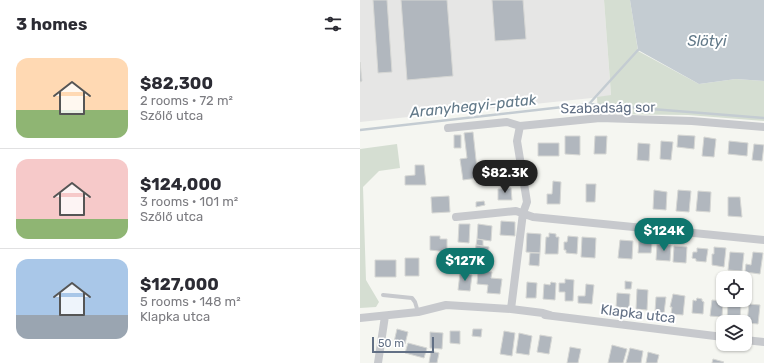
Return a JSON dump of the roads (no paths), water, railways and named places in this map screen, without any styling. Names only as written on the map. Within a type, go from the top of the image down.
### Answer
[{"type":"street","name":"Szabadság sor","points":[[451,127],[507,122],[520,126],[600,118],[692,121],[764,127]]},
{"type":"street","points":[[511,309],[523,213],[527,202],[517,141],[520,126]]},
{"type":"street","points":[[456,217],[516,211],[533,217],[764,240]]},
{"type":"street","name":"Klapka utca","points":[[360,318],[418,312],[446,305],[511,309],[537,313],[543,316],[550,315],[716,336]]},
{"type":"street","points":[[378,363],[385,316]]},
{"type":"street","points":[[752,341],[764,342]]},
{"type":"lane","points":[[383,295],[412,298],[418,312]]},
{"type":"water","name":"Slötyi","points":[[630,0],[764,0],[764,81],[736,79],[699,84],[638,50]]},
{"type":"waterway","name":"Aranyhegyi-patak","points":[[589,104],[638,50]]},
{"type":"waterway","name":"Aranyhegyi-patak","points":[[360,130],[589,104],[764,118]]}]
